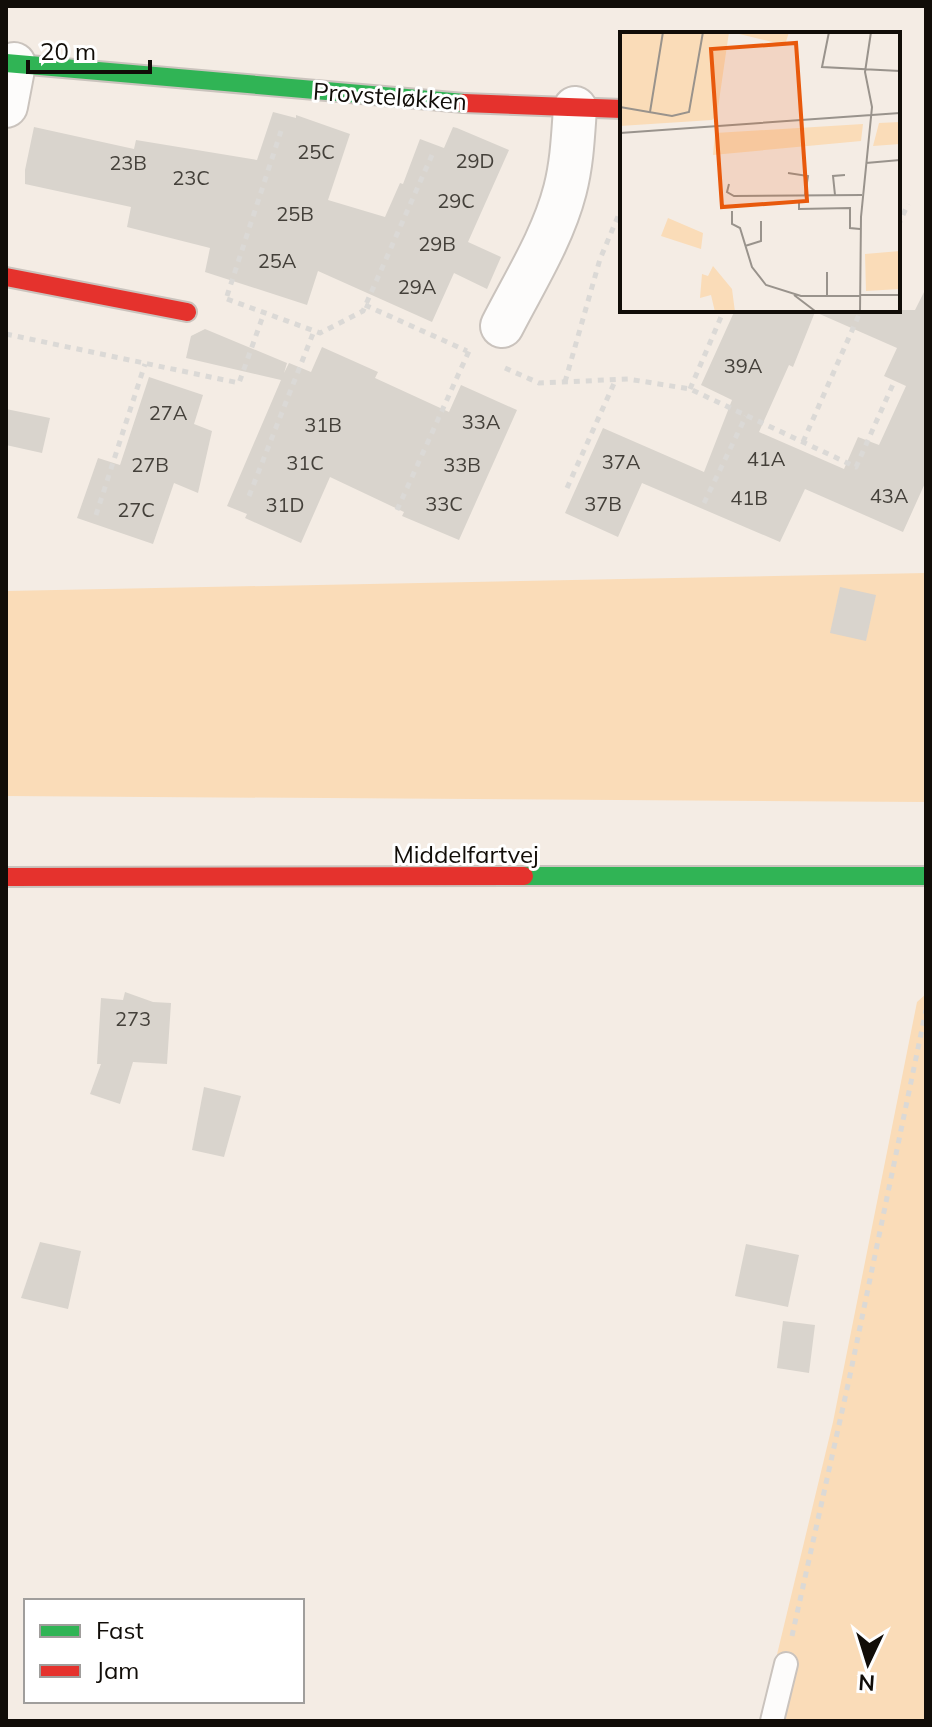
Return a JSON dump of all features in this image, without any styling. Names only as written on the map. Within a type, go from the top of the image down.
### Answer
[{"type":"main road","name":"Provsteløkken","points":[[10,64],[337,93],[620,109]]},
{"type":"main road","points":[[6,277],[187,312]]},
{"type":"main road","name":"Middelfartvej","points":[[6,877],[926,876]]},
{"type":"street","name":"Provsteløkken","points":[[6,106],[10,64]]},
{"type":"street","points":[[494,350],[564,193],[572,157],[575,108]]},
{"type":"lane","points":[[772,1721],[786,1664]]},
{"type":"path","points":[[284,122],[226,299],[320,333],[363,311],[432,155]]},
{"type":"path","points":[[900,222],[908,204]]},
{"type":"path","points":[[565,382],[600,259],[620,212]]},
{"type":"path","points":[[365,305],[469,351],[494,350],[539,383],[628,379],[690,389],[856,467],[894,382]]},
{"type":"path","points":[[690,389],[723,312]]},
{"type":"path","points":[[803,442],[860,312]]},
{"type":"path","points":[[6,334],[239,383],[264,313]]},
{"type":"path","points":[[249,496],[314,331]]},
{"type":"path","points":[[397,510],[469,351]]},
{"type":"path","points":[[96,515],[145,364]]},
{"type":"path","points":[[567,488],[616,379]]},
{"type":"path","points":[[704,503],[746,416]]},
{"type":"path","points":[[786,1664],[926,1010]]},
{"type":"shaded area","points":[[926,573],[926,802],[6,796],[6,591]]},
{"type":"shaded area","points":[[926,994],[926,1721],[761,1721],[833,1422],[917,1002]]},
{"type":"building","points":[[273,112],[296,118],[296,115],[350,134],[328,200],[385,217],[400,183],[403,184],[420,139],[444,148],[453,127],[509,150],[468,242],[501,257],[487,289],[454,273],[432,322],[318,271],[307,305],[205,272],[210,248],[127,227],[131,207],[25,184],[34,127],[134,149],[136,140],[257,160]]},
{"type":"building","points":[[926,288],[926,481],[903,532],[805,489],[780,542],[642,483],[618,537],[565,513],[603,428],[704,472],[732,400],[701,385],[734,312],[915,310]],"holes":[[[815,312],[897,348],[884,376],[906,386],[879,445],[858,437],[844,469],[759,432],[789,365],[793,367]]]},
{"type":"building","points":[[205,329],[287,363],[284,373],[289,363],[311,372],[322,347],[378,372],[375,378],[449,412],[461,385],[517,410],[459,540],[402,516],[404,512],[330,477],[301,543],[245,518],[247,514],[227,506],[281,380],[186,358],[191,336]]},
{"type":"building","points":[[149,377],[203,395],[194,424],[212,431],[198,493],[174,483],[153,544],[77,518],[98,458],[120,465]]},
{"type":"building","points":[[6,409],[50,418],[42,453],[6,445]]},
{"type":"building","points":[[840,587],[876,595],[866,641],[830,633]]},
{"type":"building","points":[[125,992],[153,1002],[171,1003],[167,1064],[133,1062],[120,1104],[90,1094],[101,1064],[97,1064],[101,998],[123,1000]]},
{"type":"building","points":[[204,1087],[241,1096],[224,1157],[192,1150]]},
{"type":"building","points":[[40,1242],[81,1251],[68,1309],[21,1298]]},
{"type":"building","points":[[746,1244],[799,1255],[788,1307],[735,1296]]},
{"type":"building","points":[[783,1321],[815,1325],[809,1373],[777,1368]]},
{"type":"traffic: fast","points":[[6,63],[464,103]]},
{"type":"traffic: fast","points":[[524,876],[926,876]]},
{"type":"traffic: jam","points":[[464,103],[620,109]]},
{"type":"traffic: jam","points":[[6,277],[187,312]]},
{"type":"traffic: jam","points":[[6,877],[524,876]]}]
